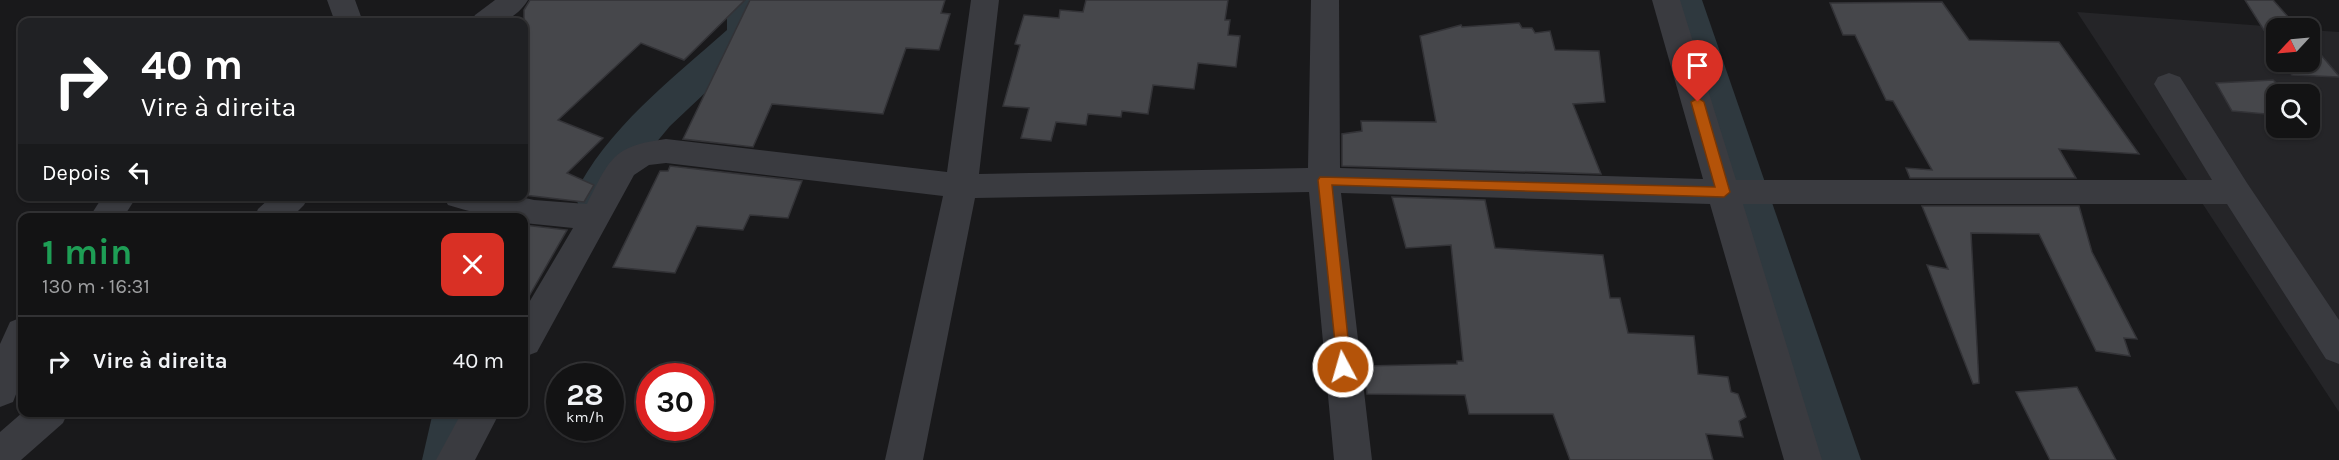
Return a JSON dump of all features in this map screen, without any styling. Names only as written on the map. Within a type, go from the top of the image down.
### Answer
[{"type":"street","points":[[341,0],[348,18]]},
{"type":"street","points":[[490,18],[513,0]]},
{"type":"street","points":[[904,460],[961,186],[985,0]]},
{"type":"street","points":[[1325,0],[1324,180],[1353,460]]},
{"type":"street","points":[[1666,0],[1803,460]]},
{"type":"street","points":[[2169,84],[2236,192],[2339,349]]},
{"type":"street","points":[[528,335],[622,167],[641,154],[666,151],[961,186],[1324,180],[1724,192],[2236,192]]},
{"type":"street","points":[[275,213],[288,201]]},
{"type":"street","points":[[481,201],[534,213],[596,217]]},
{"type":"street","points":[[0,390],[18,343]]},
{"type":"street","points":[[0,455],[44,417]]},
{"type":"street","points":[[455,460],[479,417]]},
{"type":"shaded area","points":[[2077,12],[2266,26],[2266,72],[2320,72],[2320,31],[2339,32],[2339,412]]},
{"type":"building","points":[[530,0],[745,0],[684,60],[641,43],[558,120],[603,138],[567,173],[594,185],[584,202],[528,195],[528,18],[524,18],[524,10]]},
{"type":"building","points":[[750,0],[945,0],[941,13],[950,14],[939,50],[906,48],[883,114],[772,104],[753,147],[683,139]]},
{"type":"building","points":[[1086,0],[1228,0],[1225,20],[1230,20],[1228,35],[1240,36],[1236,67],[1198,63],[1194,89],[1153,85],[1148,114],[1122,111],[1121,117],[1088,114],[1086,125],[1056,122],[1051,141],[1021,138],[1029,108],[1003,106],[1020,45],[1015,44],[1024,15],[1059,18],[1060,10],[1083,12]]},
{"type":"building","points":[[2245,0],[2273,0],[2289,18],[2266,18],[2266,33]]},
{"type":"building","points":[[1942,2],[1969,40],[2059,42],[2139,154],[2059,149],[2076,178],[1910,178],[1906,168],[1932,170],[1893,101],[1886,100],[1855,35],[1843,35],[1830,3]]},
{"type":"building","points":[[1519,23],[1522,28],[1532,28],[1535,33],[1550,31],[1555,50],[1599,51],[1605,102],[1573,104],[1601,174],[1342,166],[1342,134],[1362,131],[1361,121],[1436,122],[1420,36],[1461,25],[1462,27]]},
{"type":"building","points":[[2320,54],[2339,77],[2292,75],[2290,72],[2320,72]]},
{"type":"building","points":[[2273,80],[2277,84],[2266,84],[2266,114],[2232,111],[2216,83]]},
{"type":"building","points":[[670,166],[802,181],[788,218],[750,215],[743,230],[697,226],[675,273],[613,267],[660,171],[668,171]]},
{"type":"building","points":[[1392,197],[1485,200],[1495,248],[1603,255],[1610,298],[1620,298],[1628,333],[1694,336],[1698,374],[1728,377],[1731,392],[1738,394],[1746,417],[1739,421],[1743,437],[1706,434],[1713,460],[1570,460],[1553,414],[1469,414],[1465,395],[1367,394],[1364,366],[1457,364],[1457,361],[1463,361],[1451,245],[1406,248]]},
{"type":"building","points":[[1922,206],[2079,206],[2092,252],[2137,339],[2124,338],[2130,356],[2096,351],[2039,234],[1971,233],[1979,383],[1973,384],[1927,265],[1948,269]]},
{"type":"building","points":[[528,225],[567,230],[528,298]]},
{"type":"building","points":[[2077,387],[2116,460],[2050,460],[2016,392]]},
{"type":"waterway","points":[[595,196],[603,178],[656,116],[745,34],[745,0]]},
{"type":"waterway","points":[[1684,0],[1837,460]]},
{"type":"waterway","points":[[446,460],[456,417]]},
{"type":"route","points":[[1343,367],[1324,180],[1724,192],[1698,102]]}]
